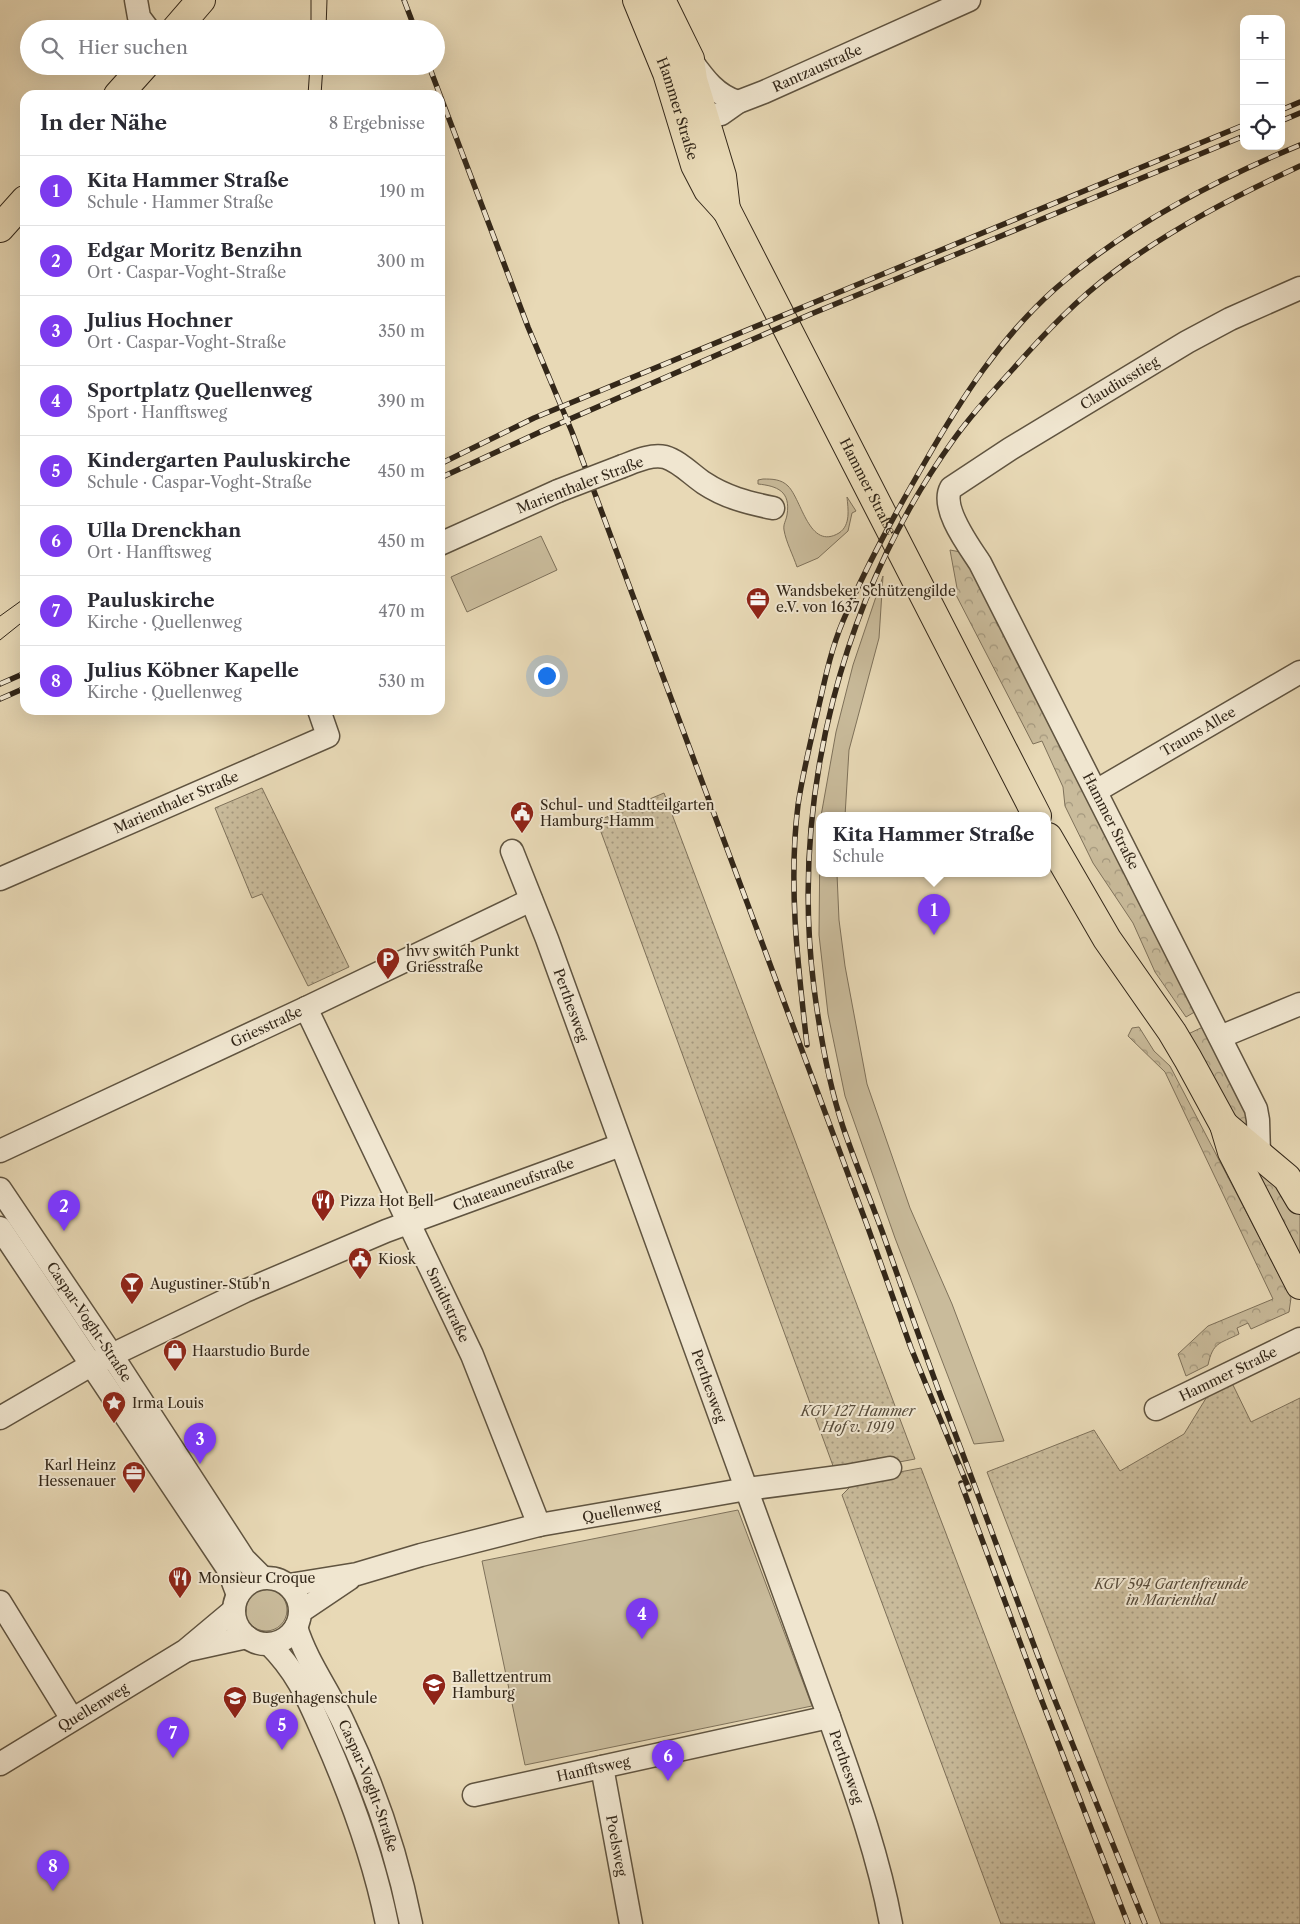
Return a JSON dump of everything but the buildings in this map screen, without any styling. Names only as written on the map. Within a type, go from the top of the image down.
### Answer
[{"type":"main road","points":[[184,20],[201,0]]},
{"type":"main road","name":"Hammer Straße","points":[[637,0],[667,74],[670,90],[695,165],[708,190],[727,212],[1035,812]]},
{"type":"main road","name":"Hammer Straße","points":[[662,0],[690,59],[693,80],[722,176],[727,212]]},
{"type":"main road","points":[[122,90],[136,75]]},
{"type":"main road","points":[[0,228],[20,206]]},
{"type":"main road","points":[[1051,842],[1107,939],[1172,1032],[1224,1126],[1232,1152],[1300,1285]]},
{"type":"main road","points":[[1224,1126],[1287,1178],[1300,1200]]},
{"type":"street","points":[[136,0],[138,17],[140,20]]},
{"type":"street","name":"Rantzaustraße","points":[[705,116],[721,114],[738,102],[969,0]]},
{"type":"street","name":"Hammer Straße","points":[[690,59],[714,89],[728,99],[738,102]]},
{"type":"street","points":[[670,90],[681,102],[705,116]]},
{"type":"street","name":"Claudiusstieg","points":[[948,493],[951,488],[1010,449],[1187,342],[1230,319],[1300,288]]},
{"type":"street","name":"Marienthaler Straße","points":[[445,542],[558,491],[644,458],[666,457],[706,484],[740,501],[773,508]]},
{"type":"street","name":"Hammer Straße","points":[[948,493],[947,500],[954,521],[980,563],[1256,1109],[1259,1154]]},
{"type":"street","name":"Trauns Allee","points":[[1096,791],[1300,672]]},
{"type":"street","name":"Marienthaler Straße","points":[[0,879],[328,736],[320,715]]},
{"type":"street","name":"Perthesweg","points":[[512,851],[547,939],[829,1717],[860,1807],[891,1924]]},
{"type":"street","name":"Griesstraße","points":[[0,1151],[531,900]]},
{"type":"street","points":[[1220,1037],[1300,1004]]},
{"type":"street","name":"Smidtstraße","points":[[306,1008],[472,1355],[539,1526]]},
{"type":"street","name":"Chateauneufstraße","points":[[0,1418],[111,1354],[245,1291],[409,1222],[621,1145]]},
{"type":"street","name":"Caspar-Voght-Straße","points":[[0,1190],[111,1354],[244,1559],[263,1578],[278,1579],[289,1586],[298,1598],[298,1620],[302,1646],[345,1724],[366,1773],[396,1856],[411,1924]]},
{"type":"street","name":"Caspar-Voght-Straße","points":[[0,1228],[228,1569],[236,1602],[237,1625],[247,1638]]},
{"type":"street","name":"Hammer Straße","points":[[1156,1409],[1300,1339]]},
{"type":"street","name":"Quellenweg","points":[[289,1586],[357,1574],[421,1555],[539,1526],[747,1489],[846,1476],[890,1468]]},
{"type":"street","name":"Quellenweg","points":[[298,1620],[357,1574]]},
{"type":"street","points":[[236,1602],[249,1583],[263,1578]]},
{"type":"street","points":[[0,1602],[72,1719]]},
{"type":"street","name":"Quellenweg","points":[[0,1764],[185,1651],[236,1602]]},
{"type":"street","points":[[247,1638],[257,1643],[270,1644],[287,1638],[298,1620]]},
{"type":"street","name":"Quellenweg","points":[[185,1651],[247,1638]]},
{"type":"street","name":"Caspar-Voght-Straße","points":[[270,1644],[284,1658],[299,1680],[334,1758],[370,1857],[382,1898],[387,1924]]},
{"type":"street","name":"Hanfftsweg","points":[[474,1795],[829,1717]]},
{"type":"street","name":"Poelsweg","points":[[602,1767],[631,1924]]},
{"type":"green space","points":[[773,479],[788,486],[813,530],[820,535],[829,537],[839,533],[845,526],[848,516],[847,497],[856,511],[852,513],[848,531],[818,558],[797,567],[784,530],[788,507],[787,500],[785,495],[777,488],[758,484],[758,480]]},
{"type":"green space","points":[[541,536],[557,570],[467,612],[451,577]]},
{"type":"green space","points":[[950,550],[966,553],[1198,1010],[1186,1017],[1155,972],[1133,923],[1093,863],[1065,806],[1063,787],[1042,741],[1033,744],[955,593],[957,588]]},
{"type":"green space","points":[[883,576],[879,638],[849,750],[845,812],[822,812],[836,732],[853,665]]},
{"type":"green space","points":[[262,788],[349,967],[308,986],[262,894],[252,898],[215,808]]},
{"type":"green space","name":"KGV 127 Hammer Hof v. 1919","points":[[664,793],[915,1459],[836,1474],[597,821]]},
{"type":"green space","points":[[820,877],[837,877],[839,920],[845,966],[867,1084],[910,1208],[952,1304],[1004,1441],[974,1444],[895,1238],[845,1096],[828,1014],[819,935]]},
{"type":"green space","points":[[1205,1026],[1245,1100],[1251,1128],[1243,1131],[1186,1035]]},
{"type":"green space","points":[[1139,1027],[1154,1051],[1170,1066],[1291,1298],[1289,1312],[1251,1329],[1248,1323],[1237,1328],[1239,1334],[1222,1342],[1215,1348],[1208,1365],[1186,1376],[1178,1354],[1208,1326],[1273,1299],[1165,1072],[1128,1036],[1132,1028]]},
{"type":"green space","points":[[1242,1148],[1300,1213],[1300,1260]]},
{"type":"green space","name":"KGV 594 Gartenfreunde in Marienthal","points":[[1232,1383],[1251,1422],[1300,1398],[1300,1924],[1161,1924],[987,1472],[1094,1430],[1120,1471],[1184,1434],[1208,1395]]},
{"type":"green space","name":"KGV 127 Hammer Hof v. 1919","points":[[921,1468],[1095,1924],[1001,1924],[842,1495],[857,1480]]},
{"type":"green space","points":[[738,1510],[812,1706],[525,1765],[482,1561]]},
{"type":"green space","points":[[270,1589],[278,1592],[284,1598],[287,1610],[284,1622],[278,1628],[262,1631],[254,1628],[248,1622],[245,1606],[248,1598],[254,1592]]},
{"type":"green space","points":[[319,1690],[366,1797],[403,1924],[397,1924]]},
{"type":"tram line","points":[[311,0],[311,20]]},
{"type":"tram line","points":[[326,20],[327,0]]},
{"type":"tram line","points":[[308,90],[309,75]]},
{"type":"tram line","points":[[321,90],[322,75]]},
{"type":"tram line","points":[[0,616],[20,602]]},
{"type":"tram line","points":[[0,640],[20,624]]},
{"type":"railway","points":[[404,0],[412,20]]},
{"type":"railway","points":[[432,75],[438,90]]},
{"type":"railway","points":[[1285,108],[1300,102]]},
{"type":"railway","points":[[445,108],[528,327],[572,432],[911,1348],[969,1489]]},
{"type":"railway","points":[[1285,119],[1300,113]]},
{"type":"railway","points":[[445,462],[534,418],[1240,127]]},
{"type":"railway","points":[[445,476],[540,432],[811,314],[1240,138]]},
{"type":"railway","points":[[807,1045],[795,925],[794,895],[795,835],[800,792],[836,641],[861,580],[892,521],[967,392],[999,349],[1035,308],[1055,289],[1082,266],[1141,225],[1203,190],[1300,145]]},
{"type":"railway","points":[[1145,1924],[1040,1660],[933,1374],[838,1110],[825,1058],[814,988],[809,916],[810,844],[818,771],[833,700],[854,631],[882,564],[915,500],[954,439],[982,403],[1061,317],[1101,282],[1137,255],[1182,227],[1228,201],[1300,166]]},
{"type":"railway","points":[[0,684],[20,675]]},
{"type":"railway","points":[[0,699],[20,690]]},
{"type":"railway","points":[[961,1483],[1040,1696],[1128,1924]]},
{"type":"place","name":"Wandsbeker Schützengilde e.V. von 1637","points":[[758,620]]},
{"type":"place","name":"Schul- und Stadtteilgarten Hamburg-Hamm","points":[[522,834]]},
{"type":"place","name":"Kita Hammer Straße","points":[[934,935]]},
{"type":"place","name":"hvv switch Punkt Griesstraße","points":[[388,980]]},
{"type":"place","name":"Pizza Hot Bell","points":[[323,1222]]},
{"type":"place","name":"Edgar Moritz Benzihn","points":[[64,1231]]},
{"type":"place","name":"Kiosk","points":[[360,1280]]},
{"type":"place","name":"Augustiner-Stub'n","points":[[132,1305]]},
{"type":"place","name":"Haarstudio Burde","points":[[175,1372]]},
{"type":"place","name":"Irma Louis","points":[[114,1424]]},
{"type":"place","name":"Julius Hochner","points":[[200,1464]]},
{"type":"place","name":"Karl Heinz Hessenauer","points":[[134,1494]]},
{"type":"place","name":"Monsieur Croque","points":[[180,1599]]},
{"type":"place","name":"Sportplatz Quellenweg","points":[[642,1639]]},
{"type":"place","name":"Ballettzentrum Hamburg","points":[[434,1706]]},
{"type":"place","name":"Bugenhagenschule","points":[[235,1719]]},
{"type":"place","name":"Kindergarten Pauluskirche","points":[[282,1750]]},
{"type":"place","name":"Pauluskirche","points":[[173,1758]]},
{"type":"place","name":"Ulla Drenckhan","points":[[668,1781]]},
{"type":"place","name":"Julius Köbner Kapelle","points":[[53,1891]]}]
